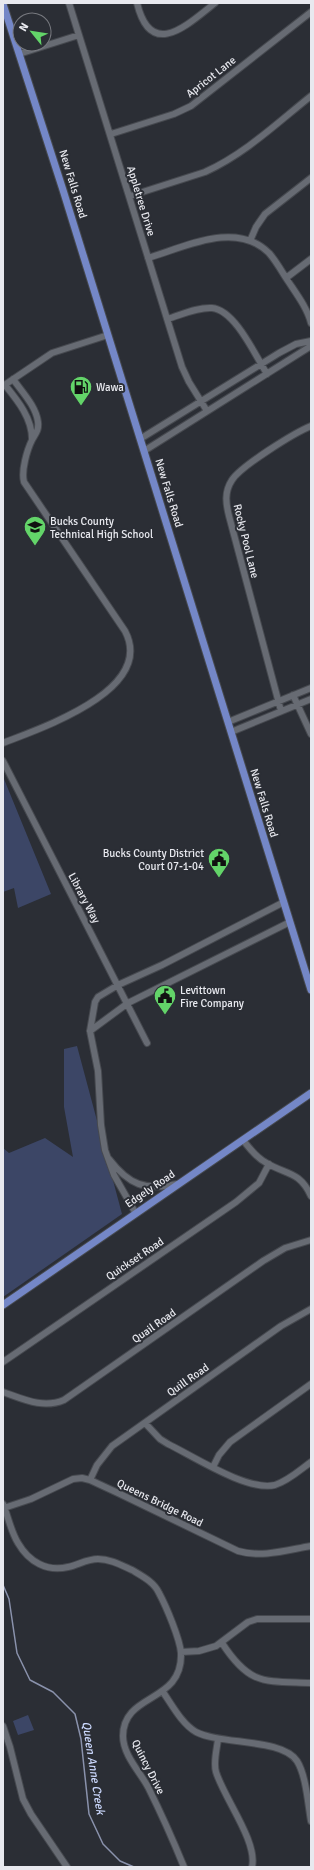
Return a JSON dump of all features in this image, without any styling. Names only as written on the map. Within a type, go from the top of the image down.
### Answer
[{"type":"main road","name":"New Falls Road","points":[[3,4],[108,335],[311,990]]},
{"type":"main road","name":"Edgely Road","points":[[3,1305],[135,1212],[311,1093]]},
{"type":"street","name":"Appletree Drive","points":[[69,3],[111,134],[182,367],[188,382],[207,411]]},
{"type":"street","points":[[137,3],[146,25],[155,32],[173,34],[183,28],[214,3]]},
{"type":"street","name":"Apricot Lane","points":[[111,134],[174,114],[191,106],[311,12]]},
{"type":"street","points":[[19,54],[79,34]]},
{"type":"street","points":[[130,196],[217,167],[240,152],[311,96]]},
{"type":"street","points":[[250,241],[256,227],[265,214],[311,178]]},
{"type":"street","points":[[148,258],[219,237],[237,237],[250,241],[269,253],[286,278],[307,313],[311,323]]},
{"type":"street","points":[[286,278],[311,259]]},
{"type":"street","points":[[167,320],[203,308],[224,311],[235,321],[267,374]]},
{"type":"street","points":[[32,439],[30,423],[26,414],[4,385],[52,353],[108,335]]},
{"type":"street","points":[[140,439],[261,364],[296,344],[311,341]]},
{"type":"street","points":[[144,451],[311,346]]},
{"type":"street","points":[[3,743],[70,716],[94,702],[121,676],[128,663],[130,652],[129,644],[124,631],[30,494],[22,478],[32,439],[38,429],[36,416],[13,379]]},
{"type":"street","name":"Rocky Pool Lane","points":[[281,712],[228,516],[226,499],[229,486],[238,473],[255,460],[311,426]]},
{"type":"street","points":[[228,722],[311,688]]},
{"type":"street","points":[[292,696],[311,734]]},
{"type":"street","points":[[231,732],[311,699]]},
{"type":"street","name":"Library Way","points":[[3,761],[148,1043]]},
{"type":"street","points":[[135,1212],[119,1185],[106,1155],[101,1125],[98,1071],[90,1031],[95,1002],[98,997],[118,985],[162,965],[284,902]]},
{"type":"street","points":[[90,1031],[128,1003],[290,922]]},
{"type":"street","points":[[243,1140],[254,1153],[269,1164],[298,1177],[306,1186],[311,1196]]},
{"type":"street","points":[[106,1155],[118,1170],[137,1184],[155,1188],[177,1184]]},
{"type":"street","name":"Quickset Road","points":[[3,1362],[236,1202],[259,1183],[269,1164]]},
{"type":"street","name":"Quail Road","points":[[3,1392],[39,1404],[50,1404],[64,1400],[263,1261],[285,1248],[311,1240]]},
{"type":"street","name":"Quill Road","points":[[90,1480],[102,1456],[112,1446],[281,1326],[311,1309]]},
{"type":"street","points":[[213,1467],[219,1455],[230,1442],[311,1384]]},
{"type":"street","points":[[145,1422],[160,1439],[168,1444],[247,1483],[263,1486],[280,1483],[311,1462]]},
{"type":"street","name":"Queens Bridge Road","points":[[4,1506],[31,1499],[72,1479],[90,1480],[238,1551],[265,1554],[311,1546]]},
{"type":"street","name":"Quincy Drive","points":[[4,1506],[17,1542],[30,1558],[39,1564],[59,1568],[88,1560],[104,1560],[118,1564],[146,1579],[159,1593],[181,1652],[178,1672],[163,1692],[140,1704],[130,1714],[124,1725],[123,1738],[129,1755],[150,1792],[184,1867]]},
{"type":"street","points":[[181,1652],[199,1651],[222,1643],[237,1630],[257,1619],[311,1619]]},
{"type":"street","points":[[222,1643],[236,1664],[251,1676],[276,1682],[311,1683]]},
{"type":"street","points":[[163,1692],[193,1730],[218,1738],[284,1750],[292,1755],[300,1767],[311,1821]]},
{"type":"street","points":[[3,1726],[9,1742],[23,1799],[31,1814],[67,1867]]},
{"type":"street","points":[[218,1738],[216,1772],[249,1843],[253,1856],[252,1867]]},
{"type":"shaded area","points":[[4,779],[51,894],[18,908],[14,888],[3,892]]},
{"type":"shaded area","points":[[77,1046],[122,1214],[3,1297],[3,1148],[9,1153],[45,1138],[73,1157],[64,1107],[64,1049]]},
{"type":"shaded area","points":[[28,1715],[34,1730],[18,1735],[13,1721]]},
{"type":"waterway","name":"Queen Anne Creek","points":[[3,1585],[9,1599],[17,1653],[30,1680],[53,1692],[75,1714],[81,1739],[89,1814],[103,1844],[120,1861],[134,1867]]},
{"type":"place","name":"Wawa","points":[[81,406]]},
{"type":"place","name":"Bucks County Technical High School","points":[[35,546]]},
{"type":"place","name":"Bucks County District Court 07-1-04","points":[[219,878]]},
{"type":"place","name":"Levittown Fire Company","points":[[165,1016]]}]
